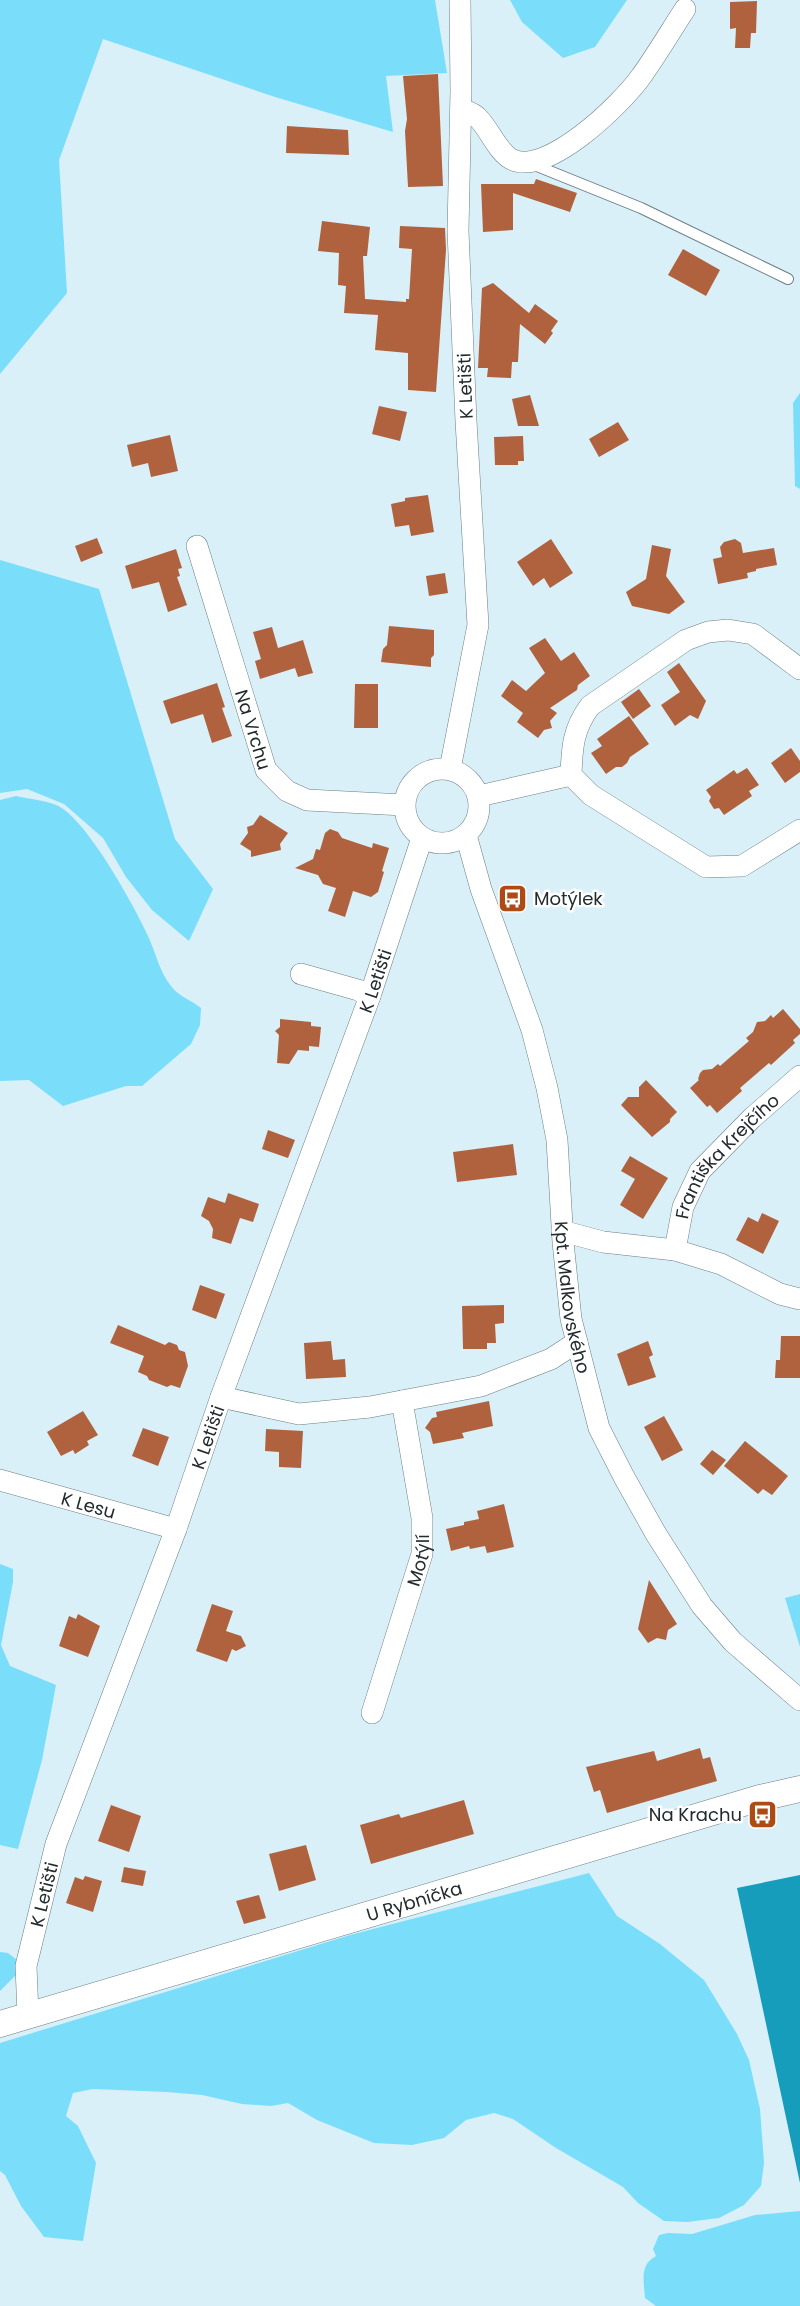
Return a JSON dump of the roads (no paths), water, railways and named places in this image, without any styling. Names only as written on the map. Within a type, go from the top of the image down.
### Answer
[{"type":"street","name":"K Letišti","points":[[450,769],[478,625],[458,231],[461,109],[460,0]]},
{"type":"street","points":[[461,109],[476,115],[511,159],[530,163],[550,156],[574,143],[639,80],[685,9]]},
{"type":"street","name":"Na Vrchu","points":[[196,546],[266,770],[287,791],[307,800],[404,805]]},
{"type":"street","points":[[800,669],[753,634],[728,630],[708,632],[686,640],[590,706],[579,721],[572,746],[571,774],[591,795],[706,867],[742,866],[800,830]]},
{"type":"street","points":[[450,769],[468,779],[479,796],[478,818],[466,836],[444,844],[422,838],[409,824],[404,805],[411,784],[428,771],[450,769]]},
{"type":"street","points":[[479,796],[571,774]]},
{"type":"street","name":"Kpt. Malkovského","points":[[466,836],[481,889],[532,1030],[547,1088],[557,1140],[562,1231],[571,1319],[599,1428],[656,1534],[702,1606],[733,1642],[800,1700]]},
{"type":"street","name":"K Letišti","points":[[28,2014],[26,1966],[56,1844],[176,1529],[221,1397],[370,996],[422,838]]},
{"type":"street","points":[[301,974],[358,990],[370,996]]},
{"type":"street","name":"Františka Krejčího","points":[[675,1250],[683,1207],[700,1171],[752,1118],[800,1076]]},
{"type":"street","name":"Františka Krejčího","points":[[562,1231],[603,1242],[675,1250],[721,1264],[780,1294],[800,1299]]},
{"type":"street","points":[[221,1397],[299,1414],[370,1407],[481,1386],[551,1359],[576,1342]]},
{"type":"street","name":"Motýlí","points":[[372,1713],[422,1554],[422,1518],[402,1401]]},
{"type":"street","name":"K Lesu","points":[[0,1480],[176,1529]]},
{"type":"street","name":"U Rybníčka","points":[[28,2014],[760,1798],[800,1789]]},
{"type":"street","points":[[0,2024],[28,2014]]},
{"type":"lane","points":[[530,163],[641,208],[789,279]]},
{"type":"place","name":"Motýlek","points":[[513,898]]},
{"type":"place","name":"Na Krachu","points":[[763,1814]]}]
